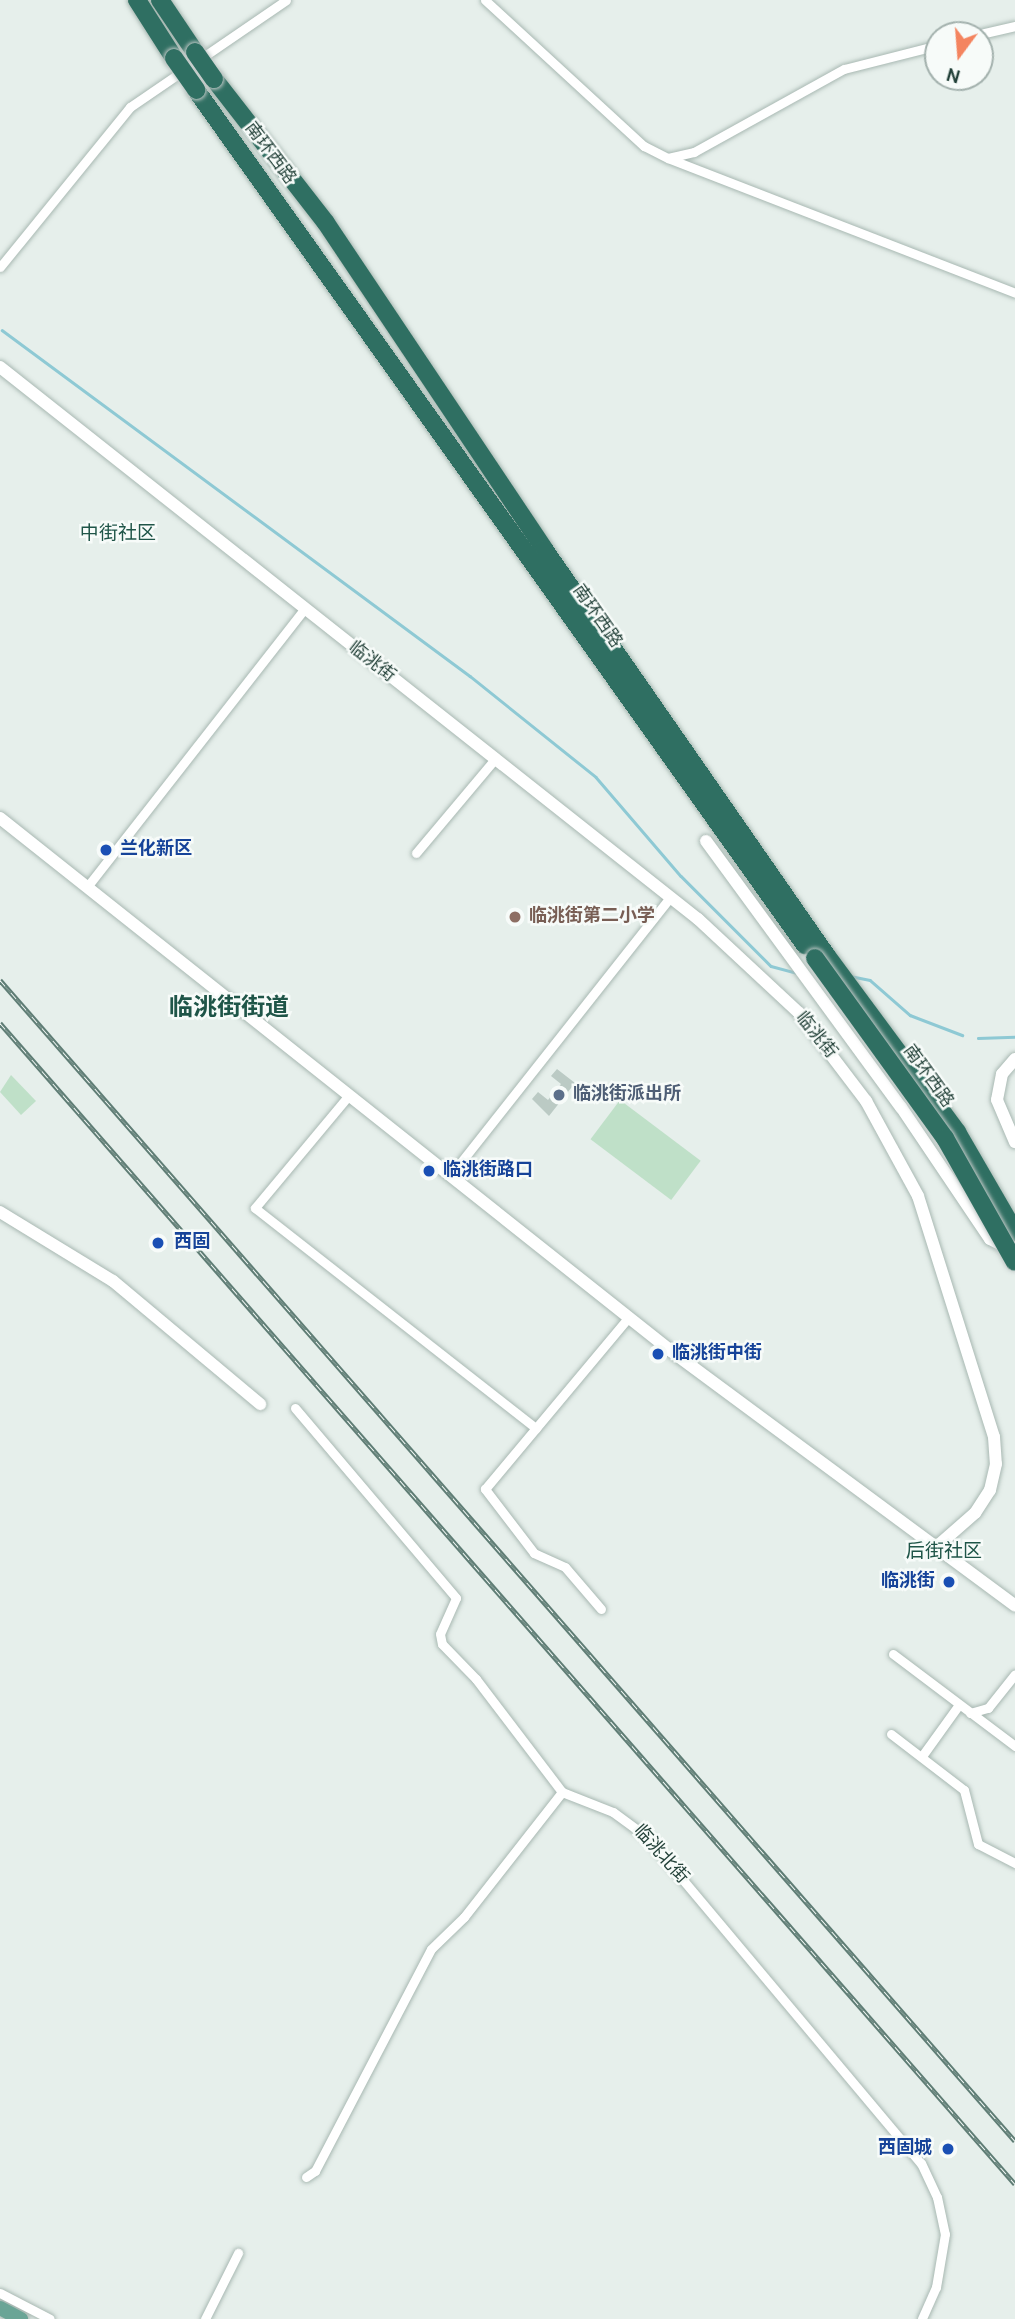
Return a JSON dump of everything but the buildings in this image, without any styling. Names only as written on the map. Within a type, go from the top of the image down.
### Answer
[{"type":"highway","name":"南环西路","points":[[137,0],[196,90],[528,559],[821,957],[957,1132],[1015,1231]]},
{"type":"highway","name":"南环西路","points":[[160,0],[214,79],[326,223],[544,549],[945,1138],[1015,1262]]},
{"type":"main road","points":[[528,559],[544,549]]},
{"type":"main road","points":[[0,2308],[21,2319]]},
{"type":"street","points":[[0,267],[130,107],[286,0]]},
{"type":"street","points":[[485,0],[644,146],[668,158],[1015,293]]},
{"type":"street","points":[[994,31],[1015,26]]},
{"type":"street","points":[[668,158],[694,152],[844,69],[924,49]]},
{"type":"street","name":"临洮街","points":[[0,367],[303,611],[670,897],[799,1013],[866,1101],[918,1196],[986,1411],[996,1464],[990,1490],[975,1513],[934,1549]]},
{"type":"street","points":[[86,887],[303,611]]},
{"type":"street","points":[[416,852],[495,760]]},
{"type":"street","points":[[0,818],[629,1317],[934,1549],[1015,1606]]},
{"type":"street","points":[[706,841],[826,1003],[990,1239],[1015,1248]]},
{"type":"street","points":[[450,1175],[670,897]]},
{"type":"street","points":[[1015,1059],[1002,1074],[997,1100],[1015,1142]]},
{"type":"street","points":[[349,1095],[255,1208],[536,1428]]},
{"type":"street","points":[[0,1212],[113,1281],[260,1404]]},
{"type":"street","points":[[601,1609],[565,1567],[534,1553],[485,1489],[629,1317]]},
{"type":"street","points":[[295,1408],[456,1598],[440,1634],[442,1644],[476,1679],[562,1792],[464,1917],[431,1949],[314,2171],[306,2177]]},
{"type":"street","points":[[893,1654],[958,1706],[1015,1746]]},
{"type":"street","points":[[970,1713],[988,1708],[1015,1674]]},
{"type":"street","points":[[922,1756],[958,1706]]},
{"type":"street","points":[[891,1734],[964,1790],[978,1844],[1015,1863]]},
{"type":"street","name":"临洮北街","points":[[562,1792],[613,1812],[647,1837],[921,2163],[937,2197],[945,2234],[936,2287],[922,2319]]},
{"type":"street","points":[[205,2319],[238,2253]]},
{"type":"street","points":[[0,2294],[50,2319]]},
{"type":"green space","points":[[11,1075],[36,1101],[21,1115],[0,1092]]},
{"type":"green space","points":[[620,1100],[701,1161],[671,1200],[591,1139]]},
{"type":"waterway","points":[[2,330],[470,676],[596,777],[681,876],[771,966],[798,973]]},
{"type":"waterway","points":[[850,976],[870,980],[910,1015],[962,1035]]},
{"type":"waterway","points":[[978,1038],[1015,1037]]},
{"type":"railway","points":[[0,980],[1015,2141]]},
{"type":"railway","points":[[0,1023],[1015,2184]]},
{"type":"place","name":"兰化新区","points":[[106,850]]},
{"type":"place","name":"临洮街第二小学","points":[[515,917]]},
{"type":"place","name":"临洮街派出所","points":[[559,1095]]},
{"type":"place","name":"临洮街路口","points":[[429,1171]]},
{"type":"place","name":"西固","points":[[158,1243]]},
{"type":"place","name":"临洮街中街","points":[[658,1354]]},
{"type":"place","name":"临洮街","points":[[949,1582]]},
{"type":"place","name":"西固城","points":[[948,2149]]},
{"type":"district","name":"中街社区","points":[[118,535]]},
{"type":"district","name":"临洮街街道","points":[[229,1010]]},
{"type":"district","name":"后街社区","points":[[944,1553]]}]
